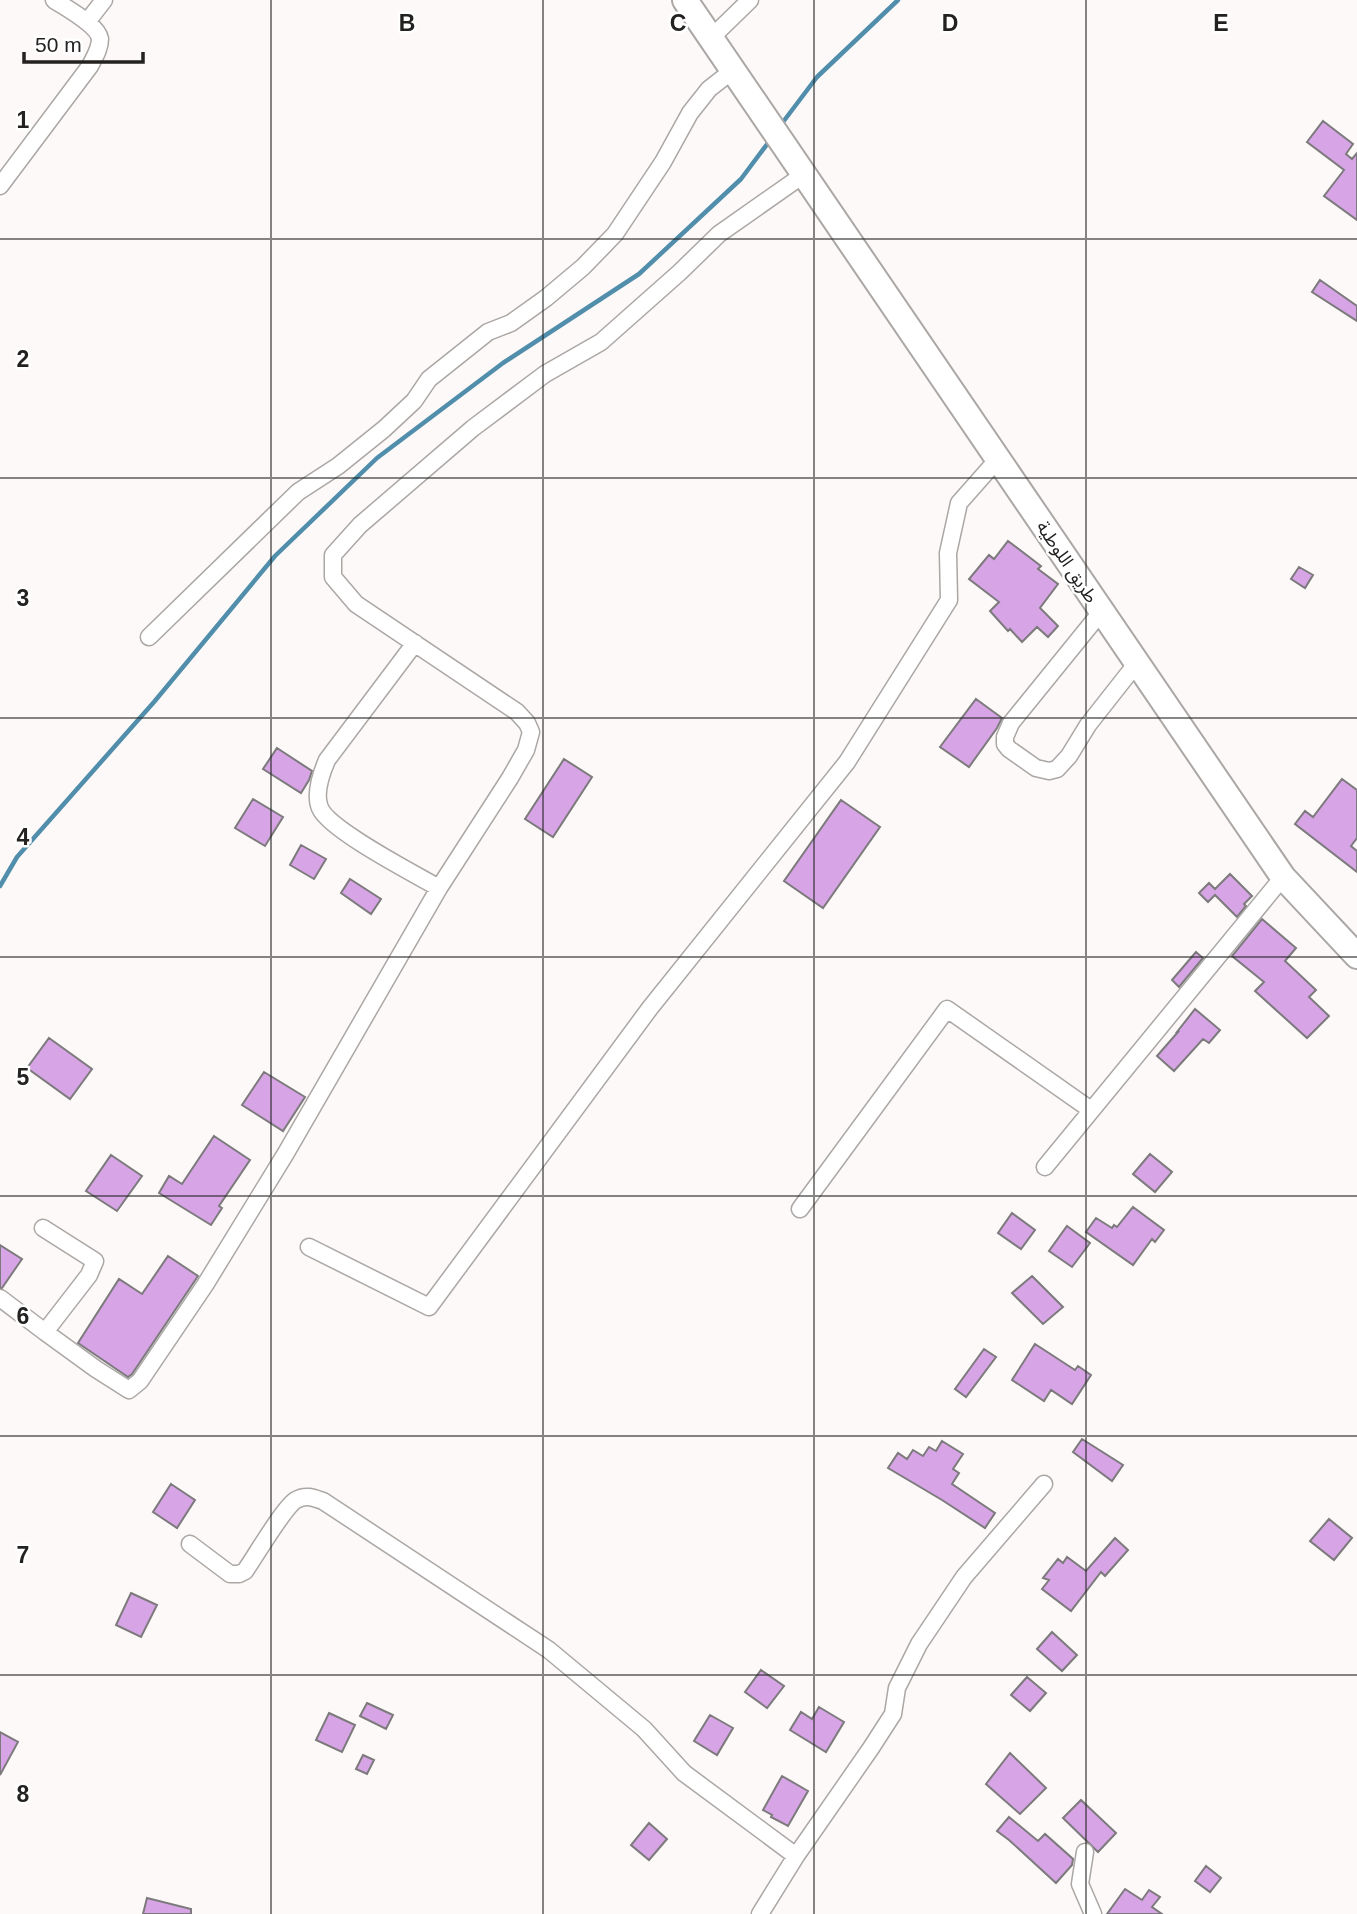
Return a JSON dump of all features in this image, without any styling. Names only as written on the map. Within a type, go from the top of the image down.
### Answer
[{"type":"main road","name":"طريق اللوطية","points":[[685,0],[1283,877],[1357,956]]},
{"type":"street","points":[[0,186],[90,66],[99,49],[100,38],[96,29],[54,0]]},
{"type":"street","points":[[87,22],[104,0]]},
{"type":"street","points":[[711,38],[750,0]]},
{"type":"street","points":[[149,637],[298,492],[338,466],[384,429],[414,401],[429,379],[488,332],[511,323],[546,298],[583,267],[615,234],[663,162],[690,113],[709,89],[732,71]]},
{"type":"street","points":[[0,1298],[129,1390],[140,1381],[205,1285],[286,1153],[439,888],[510,778],[526,750],[531,732],[517,712],[356,604],[333,577],[333,555],[360,525],[473,428],[545,373],[601,342],[797,166]]},
{"type":"street","points":[[309,1247],[429,1307],[650,1008],[847,762],[949,600],[947,553],[958,503],[997,460]]},
{"type":"street","points":[[1101,612],[1011,723],[1005,744],[1036,768],[1049,771],[1057,769],[1136,664]]},
{"type":"street","points":[[415,643],[327,760],[321,774],[318,802],[321,812],[340,828],[373,851],[439,888]]},
{"type":"street","points":[[1045,1167],[1283,877]]},
{"type":"street","points":[[800,1209],[947,1009],[1091,1110]]},
{"type":"street","points":[[43,1228],[95,1261],[89,1275],[45,1332]]},
{"type":"street","points":[[760,1914],[796,1856],[893,1714],[897,1688],[919,1644],[964,1577],[1044,1484]]},
{"type":"street","points":[[190,1544],[230,1574],[239,1574],[245,1571],[296,1500],[308,1496],[323,1501],[550,1650],[644,1729],[684,1773],[796,1856]]},
{"type":"street","points":[[1085,1852],[1080,1884],[1093,1914]]},
{"type":"building","points":[[1323,121],[1353,144],[1346,154],[1352,159],[1357,153],[1357,220],[1324,196],[1344,170],[1307,142]]},
{"type":"building","points":[[1320,280],[1357,306],[1357,321],[1312,292]]},
{"type":"building","points":[[1008,541],[1041,566],[1038,569],[1058,584],[1040,608],[1058,626],[1048,637],[1037,627],[1022,642],[990,611],[999,602],[969,579],[989,555],[994,559]]},
{"type":"building","points":[[1299,567],[1313,575],[1305,588],[1291,579]]},
{"type":"building","points":[[976,699],[1002,718],[969,767],[940,747]]},
{"type":"building","points":[[277,748],[312,771],[301,793],[263,769]]},
{"type":"building","points":[[564,759],[592,777],[553,837],[525,819]]},
{"type":"building","points":[[1342,779],[1357,790],[1357,838],[1351,846],[1357,851],[1357,872],[1295,824],[1305,811],[1313,817]]},
{"type":"building","points":[[253,799],[283,817],[265,846],[235,828]]},
{"type":"building","points":[[841,800],[880,827],[823,908],[784,881]]},
{"type":"building","points":[[301,845],[326,859],[314,879],[290,865]]},
{"type":"building","points":[[1230,874],[1252,896],[1237,917],[1215,895],[1208,902],[1199,893],[1209,883],[1215,889]]},
{"type":"building","points":[[350,879],[381,899],[371,914],[341,893]]},
{"type":"building","points":[[1262,919],[1296,948],[1285,961],[1316,990],[1309,997],[1329,1016],[1307,1038],[1255,991],[1264,982],[1232,956]]},
{"type":"building","points":[[1196,952],[1203,958],[1179,987],[1172,980]]},
{"type":"building","points":[[1195,1009],[1220,1030],[1209,1043],[1203,1039],[1174,1071],[1157,1056]]},
{"type":"building","points":[[49,1038],[92,1069],[70,1099],[27,1068]]},
{"type":"building","points":[[264,1072],[305,1097],[283,1131],[242,1105]]},
{"type":"building","points":[[214,1136],[250,1160],[219,1206],[222,1208],[211,1225],[159,1193],[169,1176],[182,1184]]},
{"type":"building","points":[[1150,1154],[1172,1172],[1155,1192],[1133,1174]]},
{"type":"building","points":[[111,1155],[142,1176],[117,1211],[86,1191]]},
{"type":"building","points":[[1133,1207],[1164,1230],[1155,1242],[1152,1239],[1133,1265],[1086,1232],[1096,1218],[1112,1228],[1114,1225],[1117,1227]]},
{"type":"building","points":[[1012,1213],[1035,1230],[1021,1249],[998,1233]]},
{"type":"building","points":[[1067,1226],[1090,1243],[1072,1267],[1049,1251]]},
{"type":"building","points":[[0,1245],[22,1259],[2,1288],[0,1288]]},
{"type":"building","points":[[168,1256],[198,1276],[128,1377],[78,1343],[119,1279],[142,1294]]},
{"type":"building","points":[[1032,1276],[1063,1307],[1043,1324],[1012,1293]]},
{"type":"building","points":[[1035,1344],[1075,1370],[1078,1366],[1091,1375],[1072,1404],[1051,1390],[1044,1401],[1012,1380]]},
{"type":"building","points":[[984,1349],[996,1357],[966,1397],[955,1389]]},
{"type":"building","points":[[1082,1439],[1123,1465],[1112,1481],[1073,1452]]},
{"type":"building","points":[[942,1441],[963,1454],[953,1469],[959,1473],[952,1484],[995,1513],[985,1528],[888,1468],[898,1453],[907,1459],[913,1450],[923,1456],[929,1447],[936,1451]]},
{"type":"building","points":[[171,1484],[195,1500],[177,1528],[153,1512]]},
{"type":"building","points":[[1329,1519],[1352,1538],[1334,1560],[1310,1541]]},
{"type":"building","points":[[1115,1538],[1128,1550],[1105,1576],[1101,1572],[1071,1611],[1042,1589],[1049,1580],[1043,1578],[1058,1559],[1063,1563],[1067,1557],[1086,1571]]},
{"type":"building","points":[[131,1593],[157,1605],[141,1637],[116,1625]]},
{"type":"building","points":[[1052,1632],[1077,1655],[1062,1671],[1037,1649]]},
{"type":"building","points":[[761,1670],[784,1686],[767,1708],[745,1692]]},
{"type":"building","points":[[1027,1677],[1046,1693],[1030,1711],[1011,1695]]},
{"type":"building","points":[[367,1703],[393,1715],[386,1729],[360,1716]]},
{"type":"building","points":[[819,1707],[844,1722],[826,1752],[790,1730],[801,1712],[812,1719]]},
{"type":"building","points":[[329,1713],[355,1725],[342,1752],[316,1740]]},
{"type":"building","points":[[710,1715],[733,1728],[717,1755],[694,1741]]},
{"type":"building","points":[[0,1732],[18,1742],[0,1775]]},
{"type":"building","points":[[1010,1753],[1046,1788],[1020,1814],[986,1784]]},
{"type":"building","points":[[363,1755],[374,1760],[367,1774],[356,1769]]},
{"type":"building","points":[[782,1776],[808,1791],[788,1826],[763,1810]]},
{"type":"building","points":[[1081,1800],[1116,1833],[1098,1852],[1063,1818]]},
{"type":"building","points":[[1009,1817],[1038,1841],[1045,1834],[1073,1859],[1072,1865],[1056,1883],[997,1831]]},
{"type":"building","points":[[649,1823],[667,1839],[649,1860],[631,1845]]},
{"type":"building","points":[[1206,1866],[1221,1878],[1210,1892],[1195,1881]]},
{"type":"building","points":[[1125,1889],[1142,1900],[1149,1890],[1160,1897],[1152,1907],[1162,1914],[1107,1914]]},
{"type":"building","points":[[147,1898],[191,1909],[191,1914],[143,1914]]},
{"type":"waterway","points":[[780,126],[817,77],[898,0]]},
{"type":"waterway","points":[[0,886],[17,857],[154,702],[275,556],[377,458],[503,363],[639,274],[741,179],[771,139]]}]
